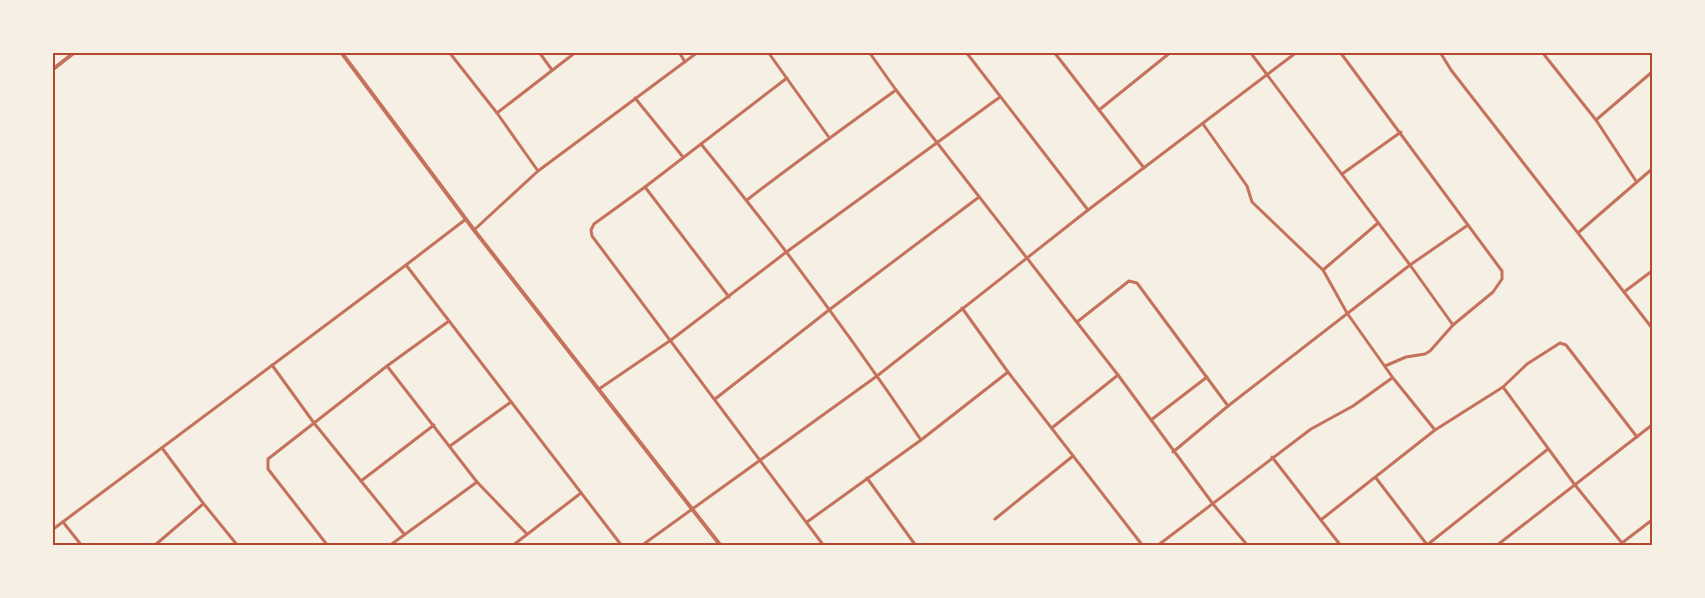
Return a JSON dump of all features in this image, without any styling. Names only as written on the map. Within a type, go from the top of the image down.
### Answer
[{"type":"street","points":[[52,70],[75,52]]},
{"type":"street","points":[[341,52],[474,230],[722,546]]},
{"type":"street","points":[[449,52],[497,113],[538,171]]},
{"type":"street","points":[[538,52],[552,70]]},
{"type":"street","points":[[497,113],[576,52]]},
{"type":"street","points":[[679,52],[686,62]]},
{"type":"street","points":[[474,230],[538,171],[698,52]]},
{"type":"street","points":[[768,52],[829,137]]},
{"type":"street","points":[[869,52],[896,90],[1118,375],[1173,452],[1248,546]]},
{"type":"street","points":[[966,52],[1088,210]]},
{"type":"street","points":[[1054,52],[1144,168]]},
{"type":"street","points":[[1099,110],[1172,52]]},
{"type":"street","points":[[1250,52],[1410,264],[1453,325]]},
{"type":"street","points":[[641,546],[692,507],[877,376],[1088,210],[1297,52]]},
{"type":"street","points":[[1340,52],[1401,132],[1503,275],[1493,292],[1453,325],[1425,354],[1406,357],[1385,366]]},
{"type":"street","points":[[1440,52],[1451,70],[1653,328]]},
{"type":"street","points":[[1542,52],[1596,120],[1636,181]]},
{"type":"street","points":[[1596,120],[1653,72]]},
{"type":"street","points":[[787,78],[594,224],[591,230],[592,236],[824,546]]},
{"type":"street","points":[[747,200],[829,137],[848,126],[896,90]]},
{"type":"street","points":[[599,389],[671,340],[785,252],[1000,97]]},
{"type":"street","points":[[635,98],[683,157]]},
{"type":"street","points":[[1203,124],[1242,178],[1252,202],[1323,270],[1347,314],[1393,378],[1435,430]]},
{"type":"street","points":[[1342,174],[1401,132]]},
{"type":"street","points":[[701,144],[747,200],[829,310],[921,440]]},
{"type":"street","points":[[1579,232],[1636,181],[1653,169]]},
{"type":"street","points":[[645,187],[729,297]]},
{"type":"street","points":[[715,399],[979,196]]},
{"type":"street","points":[[52,530],[466,219]]},
{"type":"street","points":[[1323,270],[1378,223]]},
{"type":"street","points":[[1173,452],[1228,406],[1410,264],[1468,225]]},
{"type":"street","points":[[406,266],[622,546]]},
{"type":"street","points":[[1624,292],[1653,271]]},
{"type":"street","points":[[1077,322],[1129,281],[1137,283],[1228,406]]},
{"type":"street","points":[[962,308],[1008,372],[1053,427],[1143,546]]},
{"type":"street","points":[[328,546],[268,469],[268,459],[387,366],[449,321]]},
{"type":"street","points":[[1322,519],[1435,430],[1503,387],[1527,364],[1560,343],[1563,343],[1637,437]]},
{"type":"street","points":[[272,365],[314,423],[404,534]]},
{"type":"street","points":[[387,366],[477,482],[527,534]]},
{"type":"street","points":[[807,522],[921,440],[1008,372]]},
{"type":"street","points":[[1053,427],[1118,375]]},
{"type":"street","points":[[1151,420],[1207,377]]},
{"type":"street","points":[[1157,546],[1311,429],[1353,406],[1393,378]]},
{"type":"street","points":[[1503,387],[1620,544],[1653,520]]},
{"type":"street","points":[[450,446],[511,402]]},
{"type":"street","points":[[360,481],[434,425]]},
{"type":"street","points":[[1496,546],[1502,544],[1653,425]]},
{"type":"street","points":[[162,448],[238,546]]},
{"type":"street","points":[[1376,478],[1427,545],[1549,449]]},
{"type":"street","points":[[994,519],[1073,456]]},
{"type":"street","points":[[1272,457],[1341,546]]},
{"type":"street","points":[[867,478],[916,546]]},
{"type":"street","points":[[389,546],[477,482]]},
{"type":"street","points":[[512,546],[581,493]]},
{"type":"street","points":[[154,546],[203,503]]},
{"type":"street","points":[[63,522],[82,546]]}]
